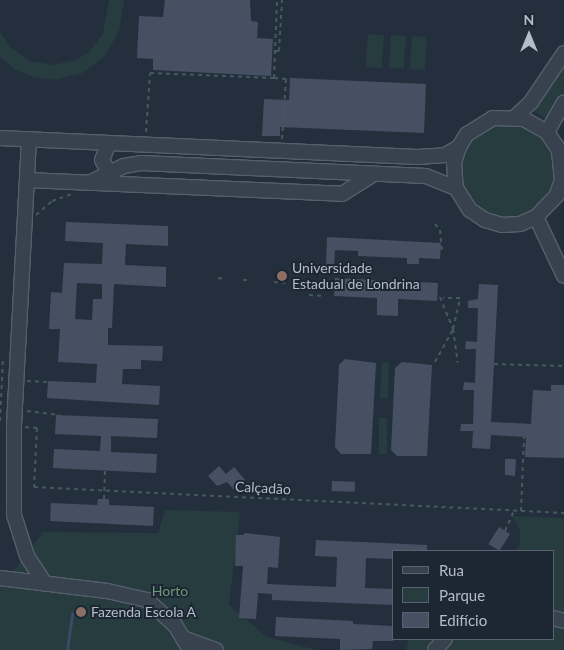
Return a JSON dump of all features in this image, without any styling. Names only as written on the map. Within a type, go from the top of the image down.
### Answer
[{"type":"street","points":[[515,117],[531,102],[564,53]]},
{"type":"street","points":[[547,132],[564,102]]},
{"type":"street","points":[[0,138],[426,158],[445,155],[459,147],[479,125],[493,118],[515,117],[524,119],[547,132],[562,159],[562,180],[557,195],[536,217],[511,224],[485,220],[470,210],[456,188],[454,162],[459,147]]},
{"type":"street","points":[[29,139],[14,427],[14,507],[27,556],[41,584]]},
{"type":"street","points":[[109,143],[102,160],[106,172],[118,184]]},
{"type":"street","points":[[89,183],[106,172],[141,163],[426,176],[456,188]]},
{"type":"street","points":[[27,180],[342,194],[364,177],[375,174]]},
{"type":"street","points":[[536,217],[564,276]]},
{"type":"street","points":[[0,578],[107,591],[147,600],[161,610],[190,650]]},
{"type":"street","points":[[183,638],[216,650]]},
{"type":"street","points":[[435,650],[444,640]]},
{"type":"path","points":[[274,78],[277,0]]},
{"type":"path","points":[[275,51],[279,51],[282,0]]},
{"type":"path","points":[[146,138],[150,73],[274,78],[286,79],[282,146]]},
{"type":"path","points":[[35,217],[52,201],[76,193]]},
{"type":"path","points":[[435,224],[440,230],[442,254]]},
{"type":"path","points":[[218,278],[224,279]]},
{"type":"path","points":[[244,280],[251,280]]},
{"type":"path","points":[[274,282],[285,283]]},
{"type":"path","points":[[309,295],[325,296]]},
{"type":"path","points":[[435,362],[453,329],[460,298],[441,297],[453,329],[458,363]]},
{"type":"path","points":[[0,420],[3,357]]},
{"type":"path","points":[[494,364],[564,366]]},
{"type":"path","points":[[28,372],[27,382],[48,382]]},
{"type":"path","points":[[26,401],[26,411],[60,415]]},
{"type":"path","name":"Calçadão","points":[[23,427],[36,428],[34,487],[564,513]]},
{"type":"path","points":[[521,511],[524,437]]},
{"type":"path","points":[[104,499],[105,470]]},
{"type":"path","points":[[505,531],[514,511]]},
{"type":"green space","points":[[109,0],[124,0],[119,31],[105,56],[82,73],[54,80],[34,77],[16,70],[0,57],[0,32],[11,48],[30,61],[53,65],[76,60],[89,52],[103,34]]},
{"type":"green space","points":[[368,34],[384,35],[382,68],[366,67]]},
{"type":"green space","points":[[391,35],[406,36],[404,69],[389,68]]},
{"type":"green space","points":[[412,36],[427,37],[425,70],[410,69]]},
{"type":"green space","points":[[564,64],[564,91],[548,120],[532,110]]},
{"type":"green space","points":[[508,123],[526,126],[542,137],[553,153],[556,171],[553,189],[542,205],[526,216],[508,219],[490,216],[474,205],[463,189],[460,171],[463,153],[474,137],[490,126]]},
{"type":"green space","points":[[382,362],[389,363],[388,398],[380,398]]},
{"type":"green space","points":[[379,418],[387,418],[387,454],[379,454]]},
{"type":"green space","name":"Horto","points":[[165,510],[240,512],[229,605],[267,637],[317,650],[0,650],[0,583],[4,584],[43,532],[158,533]]},
{"type":"green space","points":[[512,516],[564,518],[564,650],[406,650],[409,640],[554,640],[554,550],[517,550],[520,544],[520,530]]},
{"type":"building","points":[[165,0],[250,0],[251,21],[258,22],[257,38],[273,39],[271,76],[153,70],[153,59],[137,58],[139,16],[163,17]]},
{"type":"building","points":[[290,78],[426,84],[424,133],[280,127],[280,136],[262,136],[264,99],[289,100]]},
{"type":"building","points":[[66,222],[168,226],[168,246],[126,244],[125,265],[166,267],[166,287],[114,284],[112,328],[108,328],[108,345],[163,346],[162,361],[141,360],[141,369],[123,369],[122,384],[160,386],[159,405],[47,398],[48,381],[96,383],[97,364],[58,362],[60,329],[49,329],[51,292],[62,293],[64,263],[102,264],[103,243],[65,241]],"holes":[[[77,283],[102,284],[102,299],[93,299],[92,320],[75,319]]]},
{"type":"building","points":[[327,237],[441,243],[440,259],[419,258],[419,264],[407,264],[407,258],[358,256],[358,251],[335,250],[334,265],[326,265]]},
{"type":"building","points":[[335,278],[438,283],[437,301],[398,299],[398,316],[377,315],[377,298],[334,296]]},
{"type":"building","points":[[479,284],[498,285],[491,422],[531,424],[533,390],[551,391],[551,385],[564,385],[564,458],[525,457],[526,437],[491,435],[490,449],[472,448],[473,431],[460,431],[461,424],[473,424],[474,390],[463,390],[464,382],[475,383],[476,349],[465,349],[466,341],[477,342],[478,308],[468,308],[468,301],[478,299]]},
{"type":"building","points":[[345,359],[376,363],[371,454],[341,454],[335,447],[339,365]]},
{"type":"building","points":[[402,362],[432,365],[427,456],[397,456],[391,450],[395,368]]},
{"type":"building","points":[[56,415],[158,419],[157,438],[111,436],[111,452],[157,454],[156,473],[53,468],[54,449],[100,451],[101,436],[55,434]]},
{"type":"building","points":[[505,459],[516,459],[515,476],[505,475]]},
{"type":"building","points":[[219,466],[226,474],[234,467],[245,480],[234,490],[227,482],[217,486],[208,476]]},
{"type":"building","points":[[332,481],[355,482],[355,492],[332,491]]},
{"type":"building","points":[[98,499],[109,499],[109,505],[154,507],[153,526],[50,521],[51,503],[97,505]]},
{"type":"building","points":[[499,527],[510,534],[500,550],[488,544]]},
{"type":"building","points":[[244,533],[280,537],[278,568],[268,567],[267,584],[336,587],[337,557],[315,556],[316,540],[427,545],[427,550],[392,550],[392,559],[366,558],[365,588],[392,589],[392,605],[272,600],[272,594],[258,593],[256,619],[239,618],[243,566],[235,566],[236,535],[244,535]]},
{"type":"building","points":[[276,617],[353,621],[353,624],[392,626],[393,641],[373,641],[372,649],[340,650],[340,639],[275,636]]},
{"type":"waterway","points":[[67,650],[72,613]]},
{"type":"place","name":"Universidade Estadual de Londrina","points":[[282,276]]},
{"type":"place","name":"Fazenda Escola A","points":[[81,612]]}]
